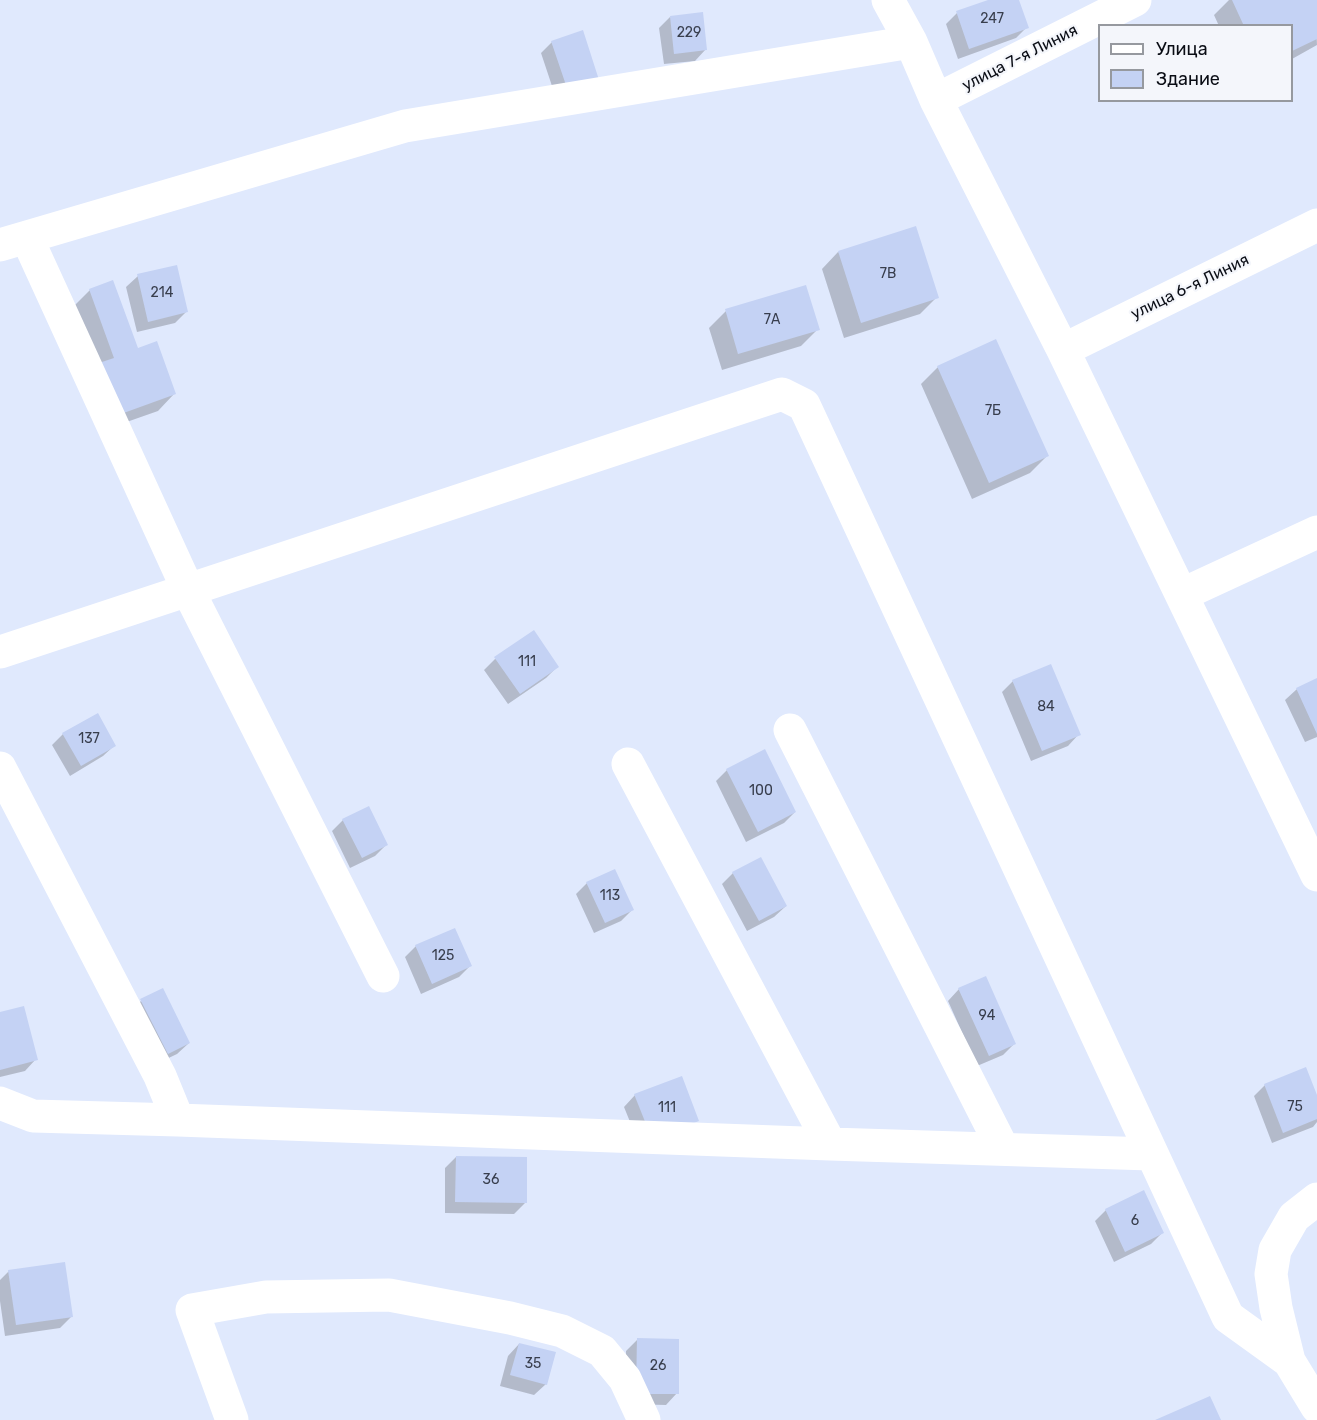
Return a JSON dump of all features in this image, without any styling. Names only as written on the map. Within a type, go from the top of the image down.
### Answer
[{"type":"street","points":[[888,0],[911,42],[936,99],[1063,350],[1312,855]]},
{"type":"street","name":"улица 7-я Линия","points":[[936,99],[1135,0]]},
{"type":"street","points":[[383,976],[13,242],[405,126],[911,42]]},
{"type":"street","name":"улица 6-я Линия","points":[[1063,350],[1317,225]]},
{"type":"street","points":[[0,652],[782,394],[804,405],[1228,1317],[1289,1361]]},
{"type":"street","points":[[1183,594],[1317,532]]},
{"type":"street","points":[[790,730],[1003,1149]]},
{"type":"street","points":[[628,764],[830,1144]]},
{"type":"street","points":[[0,768],[160,1076],[178,1120]]},
{"type":"street","points":[[0,1103],[33,1116],[1151,1154]]},
{"type":"street","points":[[1317,1199],[1294,1217],[1275,1250],[1271,1274],[1276,1308],[1289,1361],[1317,1407]]},
{"type":"street","points":[[231,1420],[192,1310],[266,1298],[389,1295],[510,1318],[562,1331],[602,1351],[625,1379],[644,1420]]},
{"type":"building","points":[[988,0],[1019,0],[1029,28],[969,49],[956,11]]},
{"type":"building","points":[[1232,0],[1317,0],[1317,39],[1293,51],[1293,24],[1243,24]]},
{"type":"building","points":[[703,12],[707,50],[674,54],[670,16]]},
{"type":"building","points":[[583,30],[599,80],[568,91],[551,41]]},
{"type":"building","points":[[916,226],[939,298],[861,323],[838,251]]},
{"type":"building","points":[[177,265],[188,312],[148,322],[137,274]]},
{"type":"building","points":[[113,280],[138,348],[157,341],[176,394],[118,415],[99,363],[114,358],[89,289]]},
{"type":"building","points":[[806,285],[820,330],[738,354],[725,309]]},
{"type":"building","points":[[996,339],[1049,456],[989,483],[937,366]]},
{"type":"building","points":[[534,630],[559,667],[520,694],[494,657]]},
{"type":"building","points":[[1051,664],[1081,735],[1042,751],[1012,680]]},
{"type":"building","points":[[1317,678],[1317,734],[1296,688]]},
{"type":"building","points":[[98,713],[116,746],[81,766],[62,733]]},
{"type":"building","points":[[765,749],[796,812],[758,832],[726,769]]},
{"type":"building","points":[[369,806],[388,845],[362,858],[342,819]]},
{"type":"building","points":[[761,857],[787,906],[759,921],[732,872]]},
{"type":"building","points":[[615,869],[634,910],[605,923],[586,882]]},
{"type":"building","points":[[455,928],[472,966],[432,984],[415,945]]},
{"type":"building","points":[[986,976],[1016,1044],[989,1056],[958,988]]},
{"type":"building","points":[[163,988],[190,1043],[168,1054],[140,999]]},
{"type":"building","points":[[24,1006],[38,1060],[0,1070],[0,1012]]},
{"type":"building","points":[[1306,1067],[1317,1095],[1317,1119],[1283,1133],[1264,1084]]},
{"type":"building","points":[[682,1076],[699,1121],[652,1139],[634,1094]]},
{"type":"building","points":[[456,1156],[527,1157],[527,1203],[455,1202]]},
{"type":"building","points":[[1144,1190],[1164,1233],[1125,1252],[1105,1209]]},
{"type":"building","points":[[65,1262],[73,1317],[16,1325],[8,1270]]},
{"type":"building","points":[[637,1338],[679,1339],[679,1394],[636,1394]]},
{"type":"building","points":[[519,1343],[556,1352],[547,1385],[510,1375]]},
{"type":"building","points":[[1210,1396],[1221,1420],[1155,1420]]}]
